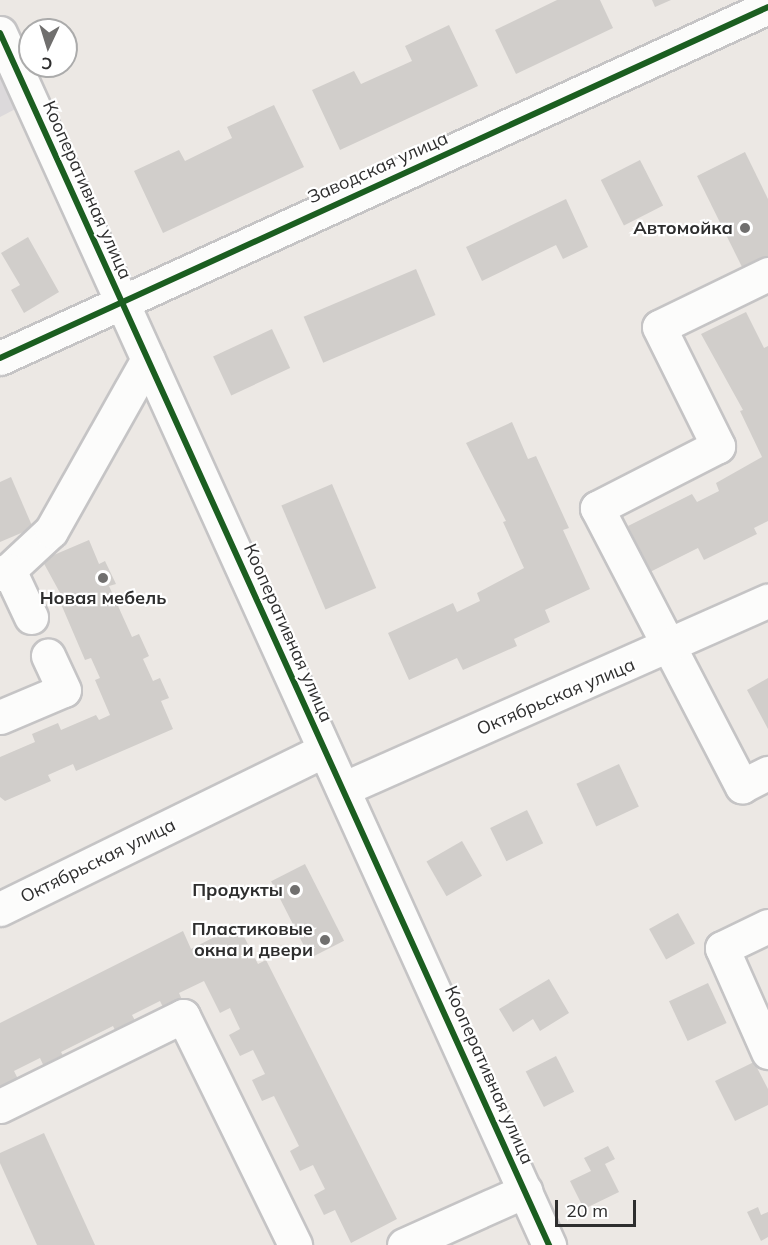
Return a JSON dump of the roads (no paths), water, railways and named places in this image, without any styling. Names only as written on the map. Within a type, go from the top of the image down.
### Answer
[{"type":"street","name":"Заводская улица","points":[[0,358],[765,5]]},
{"type":"street","name":"Кооперативная улица","points":[[0,33],[549,1245]]},
{"type":"street","points":[[768,274],[659,327],[718,446],[597,507],[742,786],[768,773]]},
{"type":"street","points":[[31,617],[5,572],[51,531],[148,359]]},
{"type":"street","name":"Октябрьская улица","points":[[343,789],[671,647],[768,601]]},
{"type":"street","points":[[0,717],[64,690],[48,656]]},
{"type":"street","name":"Октябрьская улица","points":[[0,909],[324,750]]},
{"type":"street","points":[[768,926],[722,948],[768,1052]]},
{"type":"street","points":[[0,1106],[183,1016],[295,1245]]},
{"type":"street","points":[[404,1245],[525,1191]]},
{"type":"place","name":"Автомойка","points":[[745,228]]},
{"type":"place","name":"Новая мебель","points":[[103,578]]},
{"type":"place","name":"Продукты","points":[[295,890]]},
{"type":"place","name":"Пластиковые окна и двери","points":[[325,940]]}]
